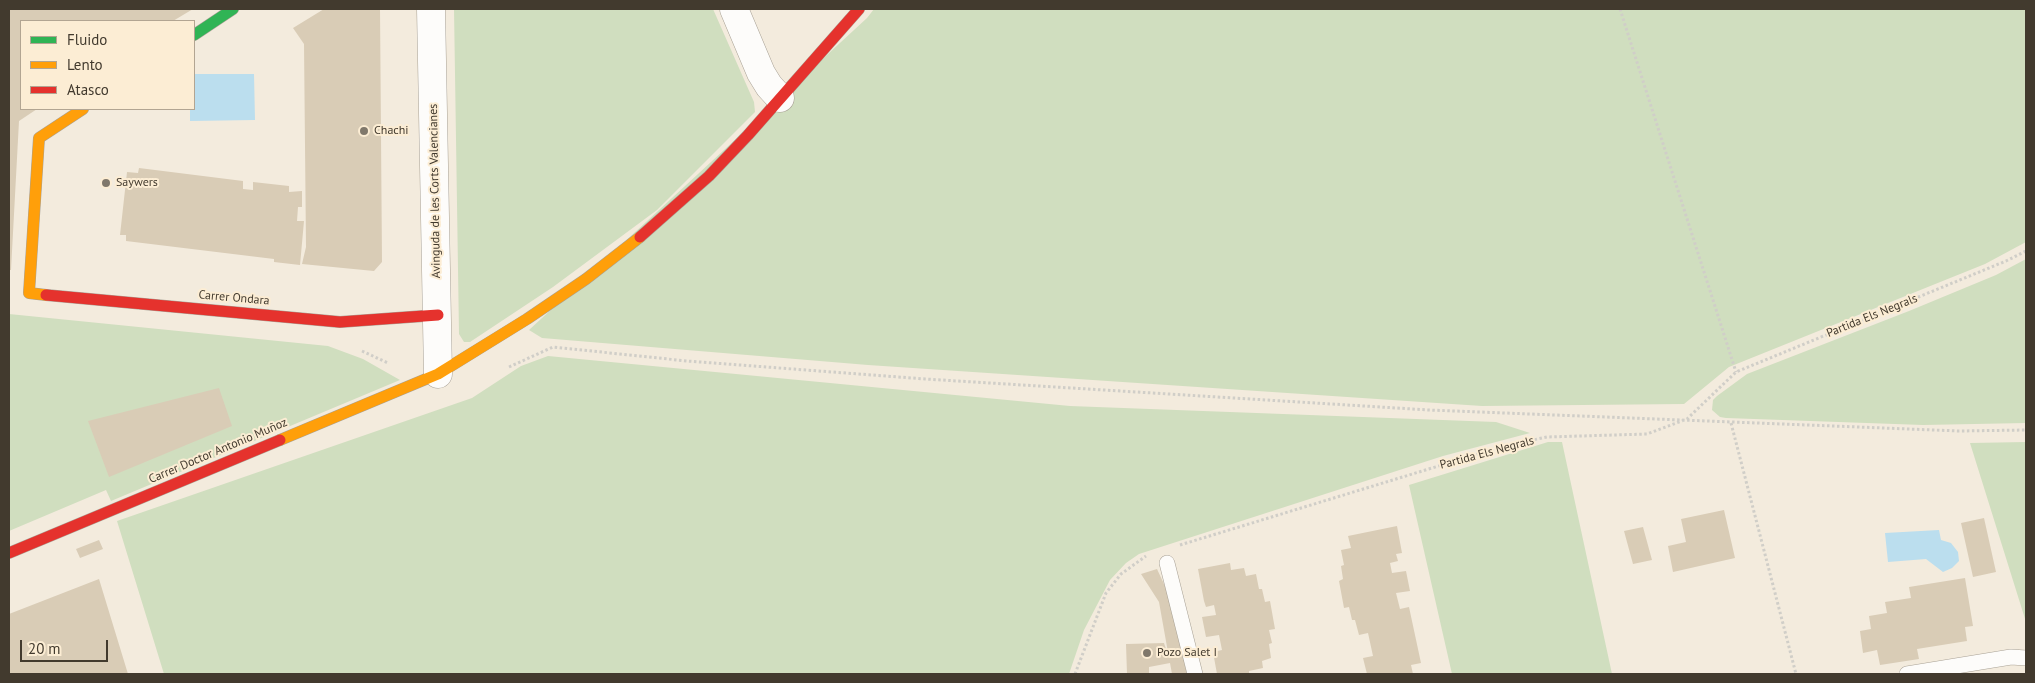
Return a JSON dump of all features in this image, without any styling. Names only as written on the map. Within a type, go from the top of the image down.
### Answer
[{"type":"street","points":[[195,34],[233,9]]},
{"type":"street","name":"Avinguda de les Corts Valencianes","points":[[426,378],[438,315],[431,9]]},
{"type":"street","points":[[734,9],[761,72],[769,86],[780,98]]},
{"type":"street","name":"Carrer Doctor Antonio Muñoz","points":[[9,553],[426,378],[534,314],[586,279],[654,227],[709,176],[859,9]]},
{"type":"street","name":"Carrer Ondara","points":[[81,110],[39,138],[29,293],[340,322],[438,315]]},
{"type":"lane","points":[[1167,562],[1195,674]]},
{"type":"lane","points":[[1907,674],[2011,657],[2026,658]]},
{"type":"path","points":[[1620,9],[1736,372]]},
{"type":"path","name":"Partida Els Negrals","points":[[1177,546],[1504,446],[1546,437],[1647,434],[1686,419],[1736,372],[2006,261],[2026,251]]},
{"type":"path","points":[[508,367],[554,347],[687,361],[925,379],[1429,410],[1959,431],[2026,430]]},
{"type":"path","points":[[355,348],[426,378]]},
{"type":"path","points":[[1732,423],[1796,674]]},
{"type":"path","points":[[1075,674],[1106,593],[1121,574],[1149,554]]},
{"type":"green space","points":[[454,9],[713,9],[754,102],[755,112],[657,210],[553,287],[470,342],[464,342],[459,334]]},
{"type":"green space","points":[[874,9],[2026,9],[2026,242],[1985,264],[1729,367],[1684,404],[1482,406],[868,365],[542,338],[529,330],[867,18]]},
{"type":"green space","points":[[2026,259],[2026,423],[1923,425],[1726,418],[1720,417],[1712,410],[1713,400],[1747,374],[1909,311],[1996,275]]},
{"type":"green space","points":[[9,314],[328,346],[363,359],[400,380],[111,501],[106,490],[9,531]]},
{"type":"green space","points":[[548,356],[1070,406],[1496,422],[1530,433],[1443,456],[1139,554],[1126,563],[1110,580],[1084,630],[1069,674],[164,674],[117,521],[472,398],[521,366]]},
{"type":"green space","points":[[1548,442],[1562,442],[1612,674],[1452,674],[1409,485]]},
{"type":"green space","points":[[2026,442],[2026,622],[1970,443]]},
{"type":"water","points":[[195,74],[254,74],[255,120],[190,121],[190,110],[195,110]]},
{"type":"water","points":[[1939,530],[1941,540],[1951,543],[1958,552],[1959,561],[1952,568],[1943,572],[1926,559],[1888,562],[1885,533]]},
{"type":"building","points":[[9,9],[193,9],[175,20],[20,20],[20,110],[36,110],[19,121],[11,270],[9,270]]},
{"type":"building","points":[[324,9],[380,9],[382,262],[374,271],[302,264],[306,247],[304,44],[293,28]]},
{"type":"building","points":[[139,168],[243,181],[243,189],[253,190],[253,182],[289,186],[289,192],[302,191],[302,207],[298,207],[297,221],[304,221],[300,265],[274,262],[274,259],[126,241],[126,235],[120,235],[127,172],[138,173]]},
{"type":"building","points":[[219,388],[232,426],[109,477],[88,421]]},
{"type":"building","points":[[1724,510],[1735,558],[1673,572],[1668,546],[1686,542],[1681,519]]},
{"type":"building","points":[[1984,518],[1996,572],[1973,577],[1961,523]]},
{"type":"building","points":[[1397,526],[1402,553],[1396,554],[1398,561],[1390,563],[1392,573],[1406,571],[1410,591],[1396,593],[1400,609],[1409,607],[1421,663],[1411,665],[1413,674],[1367,674],[1363,658],[1373,656],[1368,633],[1359,635],[1355,620],[1352,620],[1349,607],[1344,608],[1339,581],[1343,579],[1341,566],[1344,565],[1341,550],[1351,548],[1348,536]]},
{"type":"building","points":[[1643,527],[1652,560],[1633,564],[1624,531]]},
{"type":"building","points":[[99,540],[103,549],[80,558],[76,549]]},
{"type":"building","points":[[1230,563],[1231,570],[1244,568],[1246,576],[1256,574],[1259,589],[1262,589],[1265,602],[1270,601],[1275,629],[1269,630],[1272,643],[1269,644],[1271,658],[1262,661],[1263,668],[1249,671],[1249,674],[1217,674],[1213,652],[1222,650],[1219,635],[1206,637],[1202,617],[1216,615],[1214,605],[1206,607],[1198,569]]},
{"type":"building","points":[[1157,569],[1170,597],[1187,674],[1172,674],[1170,663],[1149,667],[1149,674],[1127,674],[1126,644],[1164,643],[1169,658],[1159,602],[1141,574]]},
{"type":"building","points":[[1965,578],[1973,626],[1965,627],[1967,641],[1917,649],[1919,659],[1880,665],[1877,650],[1863,653],[1860,631],[1871,629],[1869,616],[1887,613],[1885,602],[1911,598],[1909,587]]},
{"type":"building","points":[[99,579],[128,674],[9,674],[9,614]]},
{"type":"traffic: fast","points":[[195,34],[233,9]]},
{"type":"traffic: slow","points":[[46,295],[29,293],[39,138],[81,110]]},
{"type":"traffic: slow","points":[[280,440],[438,374],[527,319],[586,279],[640,237]]},
{"type":"traffic: jam","points":[[640,237],[709,176],[748,135],[859,9]]},
{"type":"traffic: jam","points":[[46,295],[340,322],[438,315]]},
{"type":"traffic: jam","points":[[9,553],[280,440]]},
{"type":"place","name":"Chachi","points":[[364,131]]},
{"type":"place","name":"Saywers","points":[[106,183]]},
{"type":"place","name":"Pozo Salet I","points":[[1147,653]]}]
